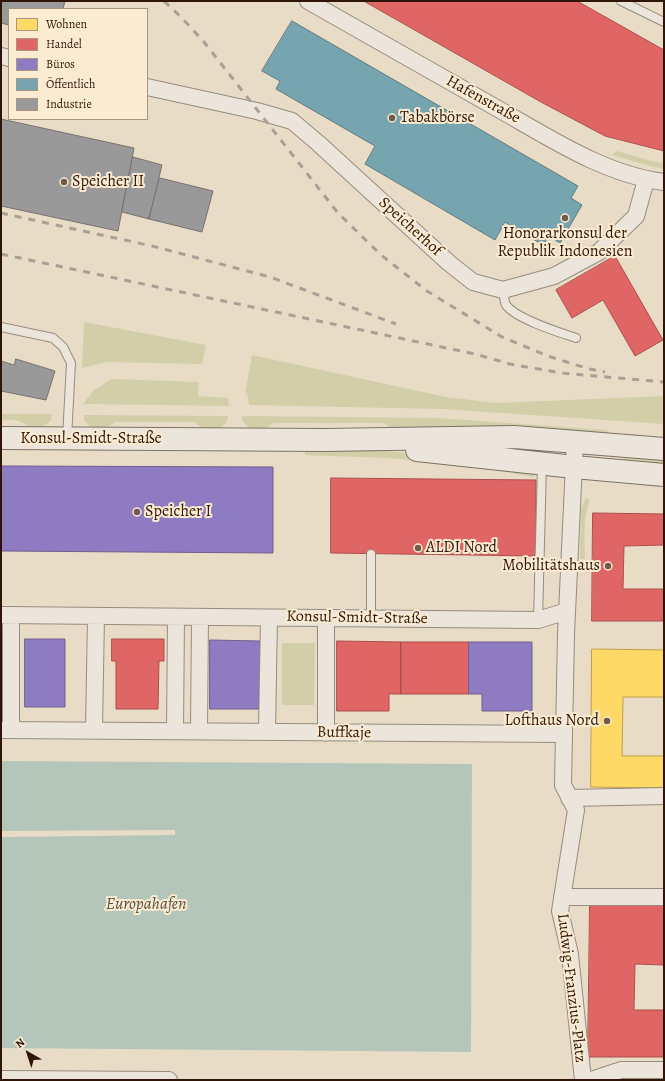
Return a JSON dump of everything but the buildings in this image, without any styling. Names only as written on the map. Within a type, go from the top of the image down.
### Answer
[{"type":"street","name":"Hafenstraße","points":[[308,1],[558,143],[610,169],[646,180],[664,182]]},
{"type":"street","name":"Speicherhof","points":[[148,87],[257,111],[292,121],[473,282],[503,290]]},
{"type":"street","points":[[503,290],[554,276],[599,252],[636,216],[646,180]]},
{"type":"street","name":"Konsul-Smidt-Straße","points":[[1,438],[325,440],[514,437],[664,449]]},
{"type":"street","name":"Konsul-Smidt-Straße","points":[[325,440],[542,464],[664,475]]},
{"type":"street","points":[[564,734],[567,611],[575,442]]},
{"type":"street","name":"Konsul-Smidt-Straße","points":[[6,615],[538,620],[567,611]]},
{"type":"street","points":[[6,615],[6,730]]},
{"type":"street","points":[[94,730],[96,616]]},
{"type":"street","points":[[175,731],[176,617]]},
{"type":"street","points":[[199,731],[200,617]]},
{"type":"street","points":[[268,732],[269,618]]},
{"type":"street","points":[[326,618],[326,733]]},
{"type":"street","name":"Buffkaje","points":[[6,730],[564,734]]},
{"type":"street","name":"Ludwig-Franzius-Platz","points":[[564,734],[563,785],[576,810],[560,911],[570,954],[582,1080]]},
{"type":"street","points":[[569,798],[664,796]]},
{"type":"street","name":"Ludwig-Franzius-Platz","points":[[562,897],[664,897]]},
{"type":"street","points":[[590,1080],[621,1070],[664,1070]]},
{"type":"street","points":[[1,1079],[169,1080]]},
{"type":"lane","points":[[621,1],[664,22]]},
{"type":"lane","points":[[503,290],[505,303],[512,312],[548,328],[576,338]]},
{"type":"lane","points":[[1,327],[53,338],[63,347],[71,363],[67,439]]},
{"type":"lane","points":[[538,620],[542,464]]},
{"type":"lane","points":[[371,554],[371,619]]},
{"type":"shaded area","points":[[617,151],[651,161],[664,163],[664,169],[612,155]]},
{"type":"shaded area","points":[[84,322],[206,345],[202,364],[106,362],[82,368]]},
{"type":"shaded area","points":[[252,355],[446,397],[496,403],[664,396],[664,424],[443,409],[249,405],[247,393],[245,393]]},
{"type":"shaded area","points":[[111,379],[199,382],[198,396],[228,398],[229,406],[83,404],[93,391]]},
{"type":"shaded area","points":[[1,414],[52,414],[51,421],[46,425],[34,428],[16,420],[1,420]]},
{"type":"shaded area","points":[[84,415],[228,416],[227,422],[220,428],[204,429],[195,422],[116,422],[106,428],[91,428],[84,420]]},
{"type":"shaded area","points":[[242,416],[438,418],[606,430],[609,434],[393,430],[384,423],[274,423],[266,428],[249,428],[242,421]]},
{"type":"shaded area","points":[[305,450],[386,451],[454,457],[534,473],[534,477],[453,463],[386,458],[305,455]]},
{"type":"shaded area","points":[[624,456],[664,458],[664,465],[623,462]]},
{"type":"shaded area","points":[[586,498],[590,500],[587,507],[585,522],[585,559],[580,559],[581,509]]},
{"type":"shaded area","points":[[282,643],[315,643],[314,705],[282,705]]},
{"type":"water","name":"Europahafen","points":[[1,761],[472,764],[471,1052],[1,1048]]},
{"type":"pier","points":[[175,830],[175,835],[1,837],[1,831]]},
{"type":"railway","points":[[164,1],[204,42],[338,213],[381,255],[427,291],[502,337],[548,356],[589,369],[605,372]]},
{"type":"railway","points":[[1,213],[152,246],[270,277],[396,324]]},
{"type":"railway","points":[[1,254],[475,354],[510,364],[561,373],[664,382]]},
{"type":"place","name":"Tabakbörse","points":[[392,118]]},
{"type":"place","name":"Speicher II","points":[[64,182]]},
{"type":"place","name":"Honorarkonsul der Republik Indonesien","points":[[565,218]]},
{"type":"place","name":"Speicher I","points":[[137,512]]},
{"type":"place","name":"ALDI Nord","points":[[418,548]]},
{"type":"place","name":"Mobilitätshaus","points":[[608,566]]},
{"type":"place","name":"Lofthaus Nord","points":[[607,721]]}]
